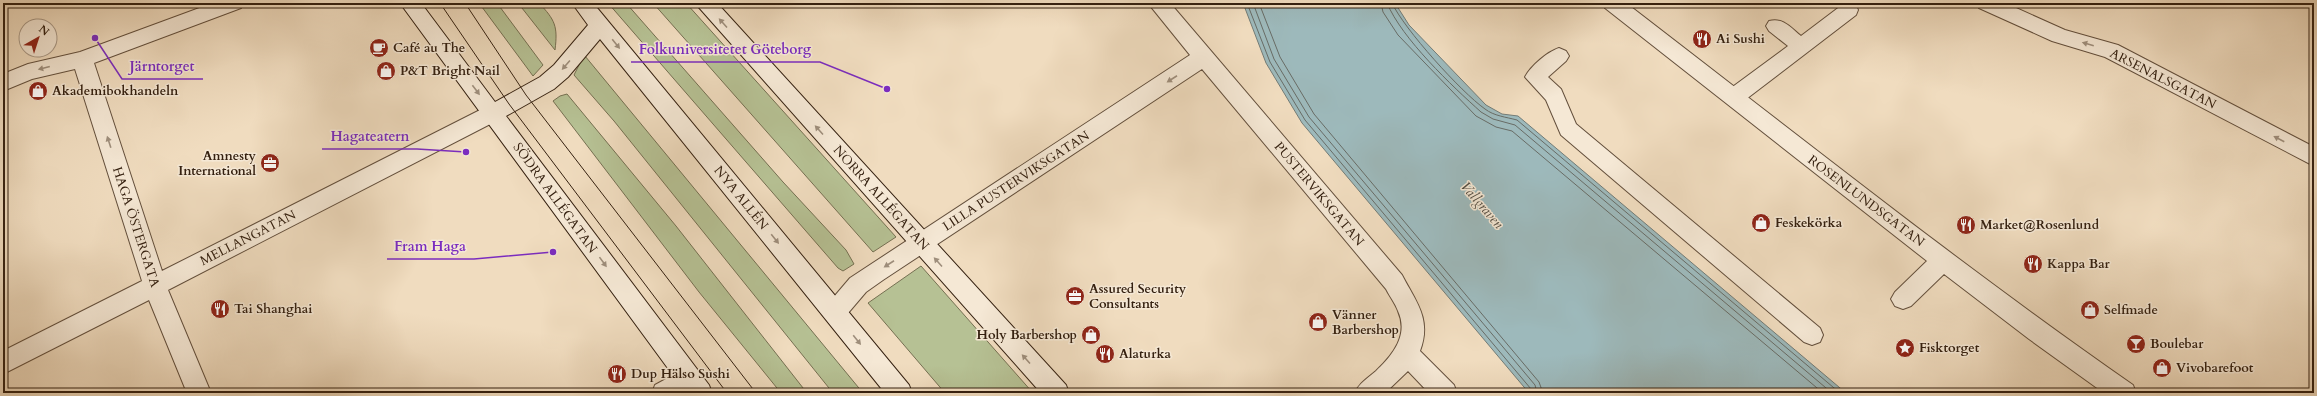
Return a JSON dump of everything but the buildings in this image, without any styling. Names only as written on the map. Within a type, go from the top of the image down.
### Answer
[{"type":"street","points":[[3,83],[28,72],[82,59],[234,3]]},
{"type":"street","name":"SÖDRA ALLÉGATAN","points":[[410,3],[694,386]]},
{"type":"street","name":"NYA ALLÉN","points":[[582,3],[900,393]]},
{"type":"street","name":"NORRA ALLÉGATAN","points":[[705,3],[1057,393]]},
{"type":"street","name":"PUSTERVIKSGATAN","points":[[1158,3],[1394,282],[1411,314],[1414,327],[1408,354],[1396,369],[1367,393]]},
{"type":"street","name":"ROSENLUNDSGATAN","points":[[1612,3],[2037,332],[2124,393]]},
{"type":"street","name":"ARSENALSGATAN","points":[[1986,3],[2059,36],[2111,51],[2314,157]]},
{"type":"street","name":"MELLANGATAN","points":[[3,363],[493,113],[547,83],[561,71],[600,25]]},
{"type":"street","name":"LILLA PUSTERVIKSGATAN","points":[[835,312],[858,285],[1204,58]]},
{"type":"street","name":"HAGA ÖSTERGATA","points":[[82,59],[154,286],[199,393]]},
{"type":"street","points":[[1903,299],[1944,260]]},
{"type":"street","points":[[1408,354],[1445,393]]},
{"type":"street","points":[[664,393],[694,386]]},
{"type":"lane","points":[[1734,97],[1800,45],[1848,10]]},
{"type":"lane","points":[[1776,26],[1800,45]]},
{"type":"lane","points":[[1559,56],[1535,76],[1554,95],[1568,129],[1812,335]]},
{"type":"green space","points":[[479,3],[497,3],[543,65],[533,76]]},
{"type":"green space","points":[[518,3],[539,3],[549,14],[554,24],[556,35],[555,50]]},
{"type":"green space","points":[[608,3],[626,3],[783,182],[846,250],[854,264],[843,271],[838,268]]},
{"type":"green space","points":[[653,3],[686,3],[896,237],[873,252]]},
{"type":"green space","points":[[585,56],[863,393],[833,393],[614,121],[574,75]]},
{"type":"green space","points":[[567,94],[676,226],[807,393],[781,393],[699,292],[553,101],[560,96]]},
{"type":"green space","points":[[921,266],[1033,393],[945,393],[868,303]]},
{"type":"water","name":"Vallgraven","points":[[1243,3],[1395,3],[1409,25],[1486,105],[1502,114],[1518,116],[1846,393],[1529,393],[1302,123],[1266,63]]},
{"type":"tram line","points":[[440,3],[509,104],[727,393]]},
{"type":"tram line","points":[[465,3],[526,95],[756,393]]},
{"type":"place","name":"Järntorget","points":[[95,38]]},
{"type":"place","name":"Ai Sushi","points":[[1702,39]]},
{"type":"place","name":"Café au The","points":[[379,48]]},
{"type":"place","name":"P&T Bright Nail","points":[[386,71]]},
{"type":"place","name":"Folkuniversitetet Göteborg","points":[[887,89]]},
{"type":"place","name":"Akademibokhandeln","points":[[38,91]]},
{"type":"place","name":"Hagateatern","points":[[466,152]]},
{"type":"place","name":"Amnesty International","points":[[270,163]]},
{"type":"place","name":"Feskekörka","points":[[1761,223]]},
{"type":"place","name":"Market@Rosenlund","points":[[1966,225]]},
{"type":"place","name":"Fram Haga","points":[[553,252]]},
{"type":"place","name":"Kappa Bar","points":[[2033,264]]},
{"type":"place","name":"Assured Security Consultants","points":[[1075,296]]},
{"type":"place","name":"Tai Shanghai","points":[[220,309]]},
{"type":"place","name":"Selfmade","points":[[2090,310]]},
{"type":"place","name":"Vänner Barbershop","points":[[1318,322]]},
{"type":"place","name":"Holy Barbershop","points":[[1091,335]]},
{"type":"place","name":"Boulebar","points":[[2136,344]]},
{"type":"place","name":"Fisktorget","points":[[1905,348]]},
{"type":"place","name":"Alaturka","points":[[1105,354]]},
{"type":"place","name":"Vivobarefoot","points":[[2162,368]]},
{"type":"place","name":"Dup Hälso Sushi","points":[[617,374]]}]
